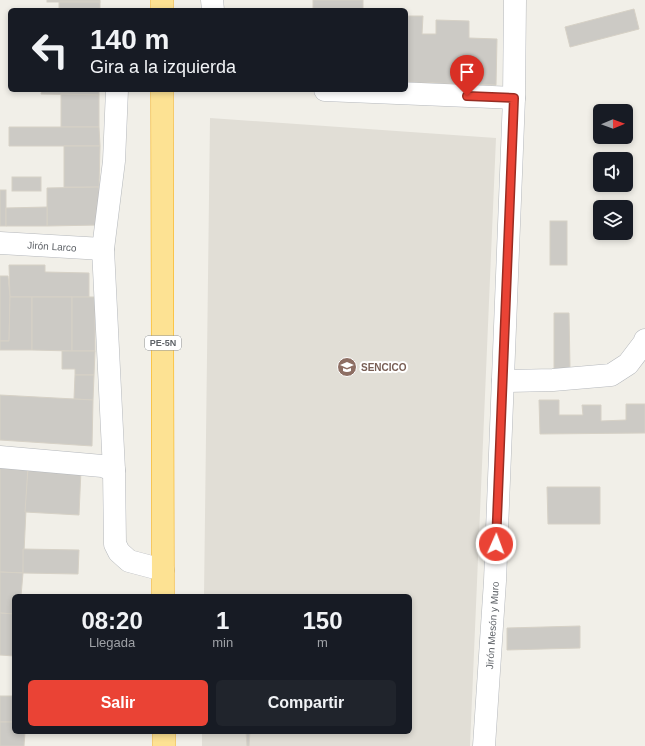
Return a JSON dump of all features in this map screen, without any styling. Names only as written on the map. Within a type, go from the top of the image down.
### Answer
[{"type":"highway","name":"PE-5N","points":[[162,92],[163,594]]},
{"type":"highway","points":[[164,734],[164,746]]},
{"type":"street","name":"Jirón Mesón y Muro","points":[[484,746],[495,582],[514,98],[515,0]]},
{"type":"street","points":[[117,92],[114,161],[103,249],[114,470],[115,544],[118,552],[129,561],[163,570]]},
{"type":"street","points":[[372,92],[514,98]]},
{"type":"street","name":"Jirón Larco","points":[[0,243],[103,249]]},
{"type":"street","points":[[503,381],[553,380],[611,375],[628,364],[645,340]]},
{"type":"street","points":[[0,457],[102,466],[114,470]]},
{"type":"shaded area","name":"SENCICO","points":[[210,118],[496,138],[470,746],[202,746],[202,734],[412,734],[412,594],[204,594]]},
{"type":"building","points":[[47,0],[100,0],[100,2],[47,2]]},
{"type":"building","points":[[313,0],[363,0],[363,8],[313,8]]},
{"type":"building","points":[[59,2],[100,2],[100,8],[59,8]]},
{"type":"building","points":[[634,9],[639,29],[570,47],[565,27]]},
{"type":"building","points":[[408,16],[423,16],[422,34],[436,34],[436,20],[469,21],[469,38],[497,39],[496,85],[408,82]]},
{"type":"building","points":[[42,92],[99,92],[99,95],[41,94]]},
{"type":"building","points":[[61,94],[99,95],[99,127],[61,127]]},
{"type":"building","points":[[9,127],[99,127],[100,146],[9,146]]},
{"type":"building","points":[[64,146],[100,146],[99,187],[64,187]]},
{"type":"building","points":[[12,177],[41,177],[41,191],[12,191]]},
{"type":"building","points":[[99,187],[99,225],[47,226],[47,188]]},
{"type":"building","points":[[0,190],[6,190],[6,226],[0,226]]},
{"type":"building","points":[[47,207],[47,226],[6,226],[6,208]]},
{"type":"building","points":[[550,221],[567,221],[567,265],[550,265]]},
{"type":"building","points":[[9,265],[45,265],[45,272],[89,273],[89,297],[10,297]]},
{"type":"building","points":[[0,276],[8,276],[10,297],[9,341],[0,341]]},
{"type":"building","points":[[10,297],[32,297],[32,350],[0,350],[0,341],[9,341]]},
{"type":"building","points":[[32,297],[72,297],[72,351],[32,350]]},
{"type":"building","points":[[72,297],[95,297],[95,351],[72,351]]},
{"type":"building","points":[[554,313],[569,313],[570,368],[554,369]]},
{"type":"building","points":[[62,351],[95,351],[94,375],[75,375],[75,369],[62,369]]},
{"type":"building","points":[[75,375],[94,375],[93,400],[74,399]]},
{"type":"building","points":[[0,395],[93,400],[92,446],[0,440]]},
{"type":"building","points":[[539,400],[559,400],[559,415],[583,415],[582,405],[601,405],[601,421],[626,420],[626,404],[645,404],[645,433],[540,434]]},
{"type":"building","points":[[0,466],[28,468],[23,573],[0,572]]},
{"type":"building","points":[[28,468],[81,470],[79,515],[25,512]]},
{"type":"building","points":[[547,487],[600,487],[600,524],[548,524]]},
{"type":"building","points":[[23,549],[79,550],[78,574],[23,573]]},
{"type":"building","points":[[0,572],[23,573],[21,594],[12,594],[12,614],[0,613]]},
{"type":"building","points":[[0,613],[12,614],[12,656],[0,655]]},
{"type":"building","points":[[580,626],[580,648],[507,650],[507,628]]},
{"type":"building","points":[[0,696],[12,696],[12,722],[0,722]]},
{"type":"building","points":[[0,722],[12,722],[12,734],[25,734],[24,746],[0,746]]},
{"type":"building","points":[[246,734],[250,734],[249,746],[247,746]]},
{"type":"place","name":"SENCICO","points":[[347,367]]},
{"type":"route","points":[[467,96],[514,98],[496,544]]}]
